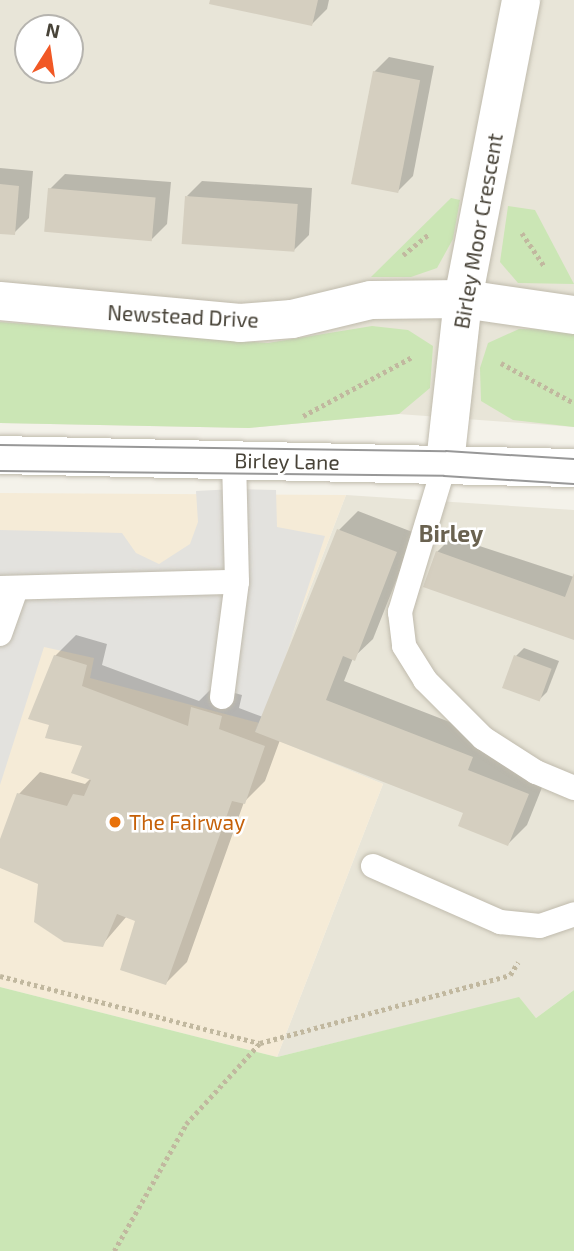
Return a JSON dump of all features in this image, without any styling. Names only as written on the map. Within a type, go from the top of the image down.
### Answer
[{"type":"street","name":"Birley Moor Crescent","points":[[446,463],[463,299],[521,0]]},
{"type":"street","name":"Newstead Drive","points":[[0,301],[240,323],[292,319],[371,300],[463,299],[574,315]]},
{"type":"street","name":"Birley Lane","points":[[0,455],[446,463],[574,468]]},
{"type":"lane","points":[[222,697],[237,582],[234,461]]},
{"type":"lane","points":[[446,463],[400,612],[404,646],[425,680],[483,738],[536,772],[574,788]]},
{"type":"lane","points":[[0,634],[8,588],[237,582]]},
{"type":"lane","points":[[373,866],[500,922],[540,926],[574,914]]},
{"type":"path","points":[[293,421],[423,352]]},
{"type":"path","points":[[494,359],[574,403]]},
{"type":"path","points":[[0,976],[260,1043],[510,975],[540,926]]},
{"type":"path","points":[[114,1251],[186,1124],[260,1043]]},
{"type":"shaded area","points":[[0,0],[574,0],[574,427],[399,414],[249,428],[0,423]]},
{"type":"shaded area","points":[[276,490],[277,527],[325,536],[263,724],[90,678],[94,658],[44,647],[0,785],[0,530],[122,533],[136,553],[159,564],[190,544],[198,522],[196,491]]},
{"type":"shaded area","points":[[0,493],[346,495],[255,731],[383,784],[277,1057],[0,987]]},
{"type":"shaded area","points":[[346,495],[574,510],[574,990],[536,1018],[519,998],[277,1057],[383,784],[255,732]]},
{"type":"green space","points":[[451,198],[460,200],[453,239],[437,268],[411,277],[371,277]]},
{"type":"green space","points":[[508,206],[535,210],[574,284],[518,283],[500,262]]},
{"type":"green space","points":[[0,322],[268,343],[372,326],[408,330],[433,346],[430,388],[399,414],[249,428],[0,423]]},
{"type":"green space","points":[[519,329],[574,330],[574,427],[513,420],[481,401],[480,368],[488,343]]},
{"type":"green space","points":[[0,987],[277,1057],[519,997],[536,1018],[574,990],[574,1251],[0,1251]]},
{"type":"building","points":[[210,0],[318,0],[312,26],[209,4]]},
{"type":"building","points":[[373,71],[420,80],[398,193],[351,184]]},
{"type":"building","points":[[0,184],[19,186],[15,235],[0,234]]},
{"type":"building","points":[[48,188],[156,197],[152,241],[44,232]]},
{"type":"building","points":[[185,196],[298,204],[294,252],[182,244]]},
{"type":"building","points":[[337,529],[397,552],[355,661],[343,656],[326,700],[473,757],[468,770],[529,794],[508,846],[458,826],[463,813],[255,732]]},
{"type":"building","points":[[436,551],[565,597],[574,573],[574,640],[423,587]]},
{"type":"building","name":"The Fairway","points":[[54,655],[87,665],[82,686],[188,726],[191,707],[222,716],[219,729],[265,746],[245,804],[232,801],[166,985],[120,970],[135,921],[117,914],[103,947],[64,942],[34,922],[38,884],[0,868],[0,839],[17,793],[67,806],[73,794],[84,796],[91,780],[71,773],[82,746],[45,738],[49,725],[28,719]]},
{"type":"building","points":[[514,655],[552,669],[540,702],[502,688]]},
{"type":"tram line","points":[[0,445],[446,451],[574,459]]},
{"type":"tram line","points":[[0,471],[444,476],[574,484]]},
{"type":"place","name":"The Fairway","points":[[115,822]]},
{"type":"district","name":"Birley","points":[[451,533]]}]
